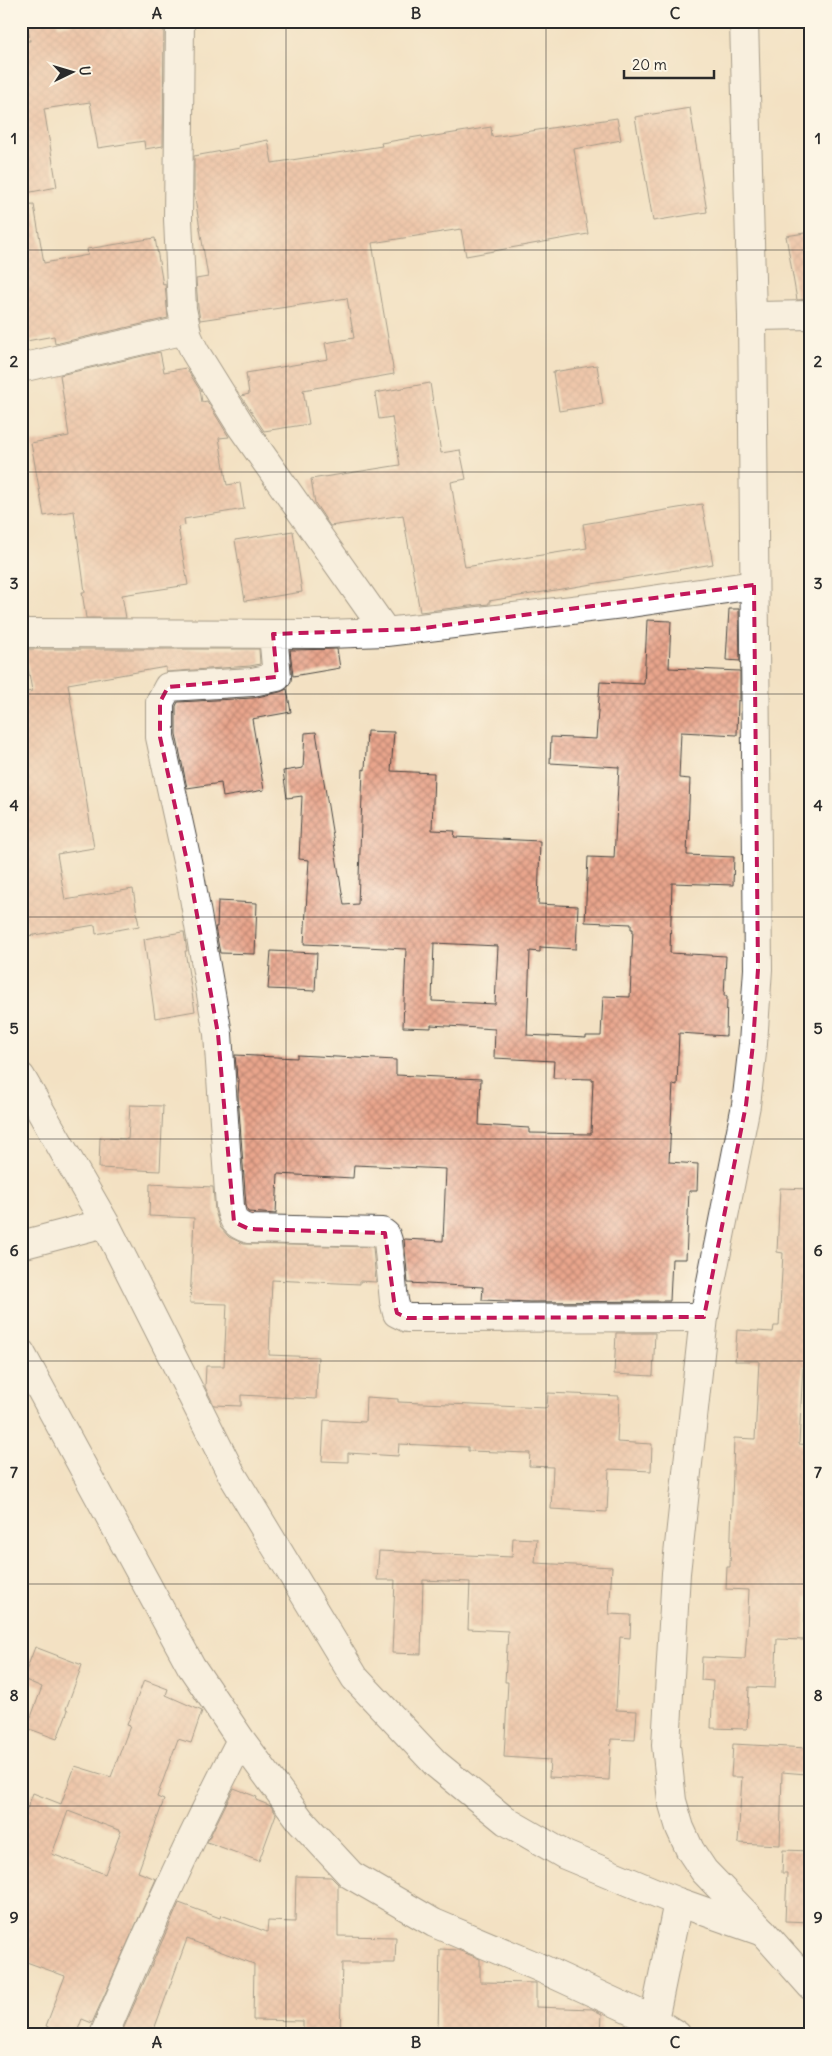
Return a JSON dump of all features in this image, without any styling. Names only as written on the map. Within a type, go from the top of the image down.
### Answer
[{"type":"street","points":[[180,21],[178,219],[182,309],[186,330],[194,352],[241,426],[386,632]]},
{"type":"street","points":[[744,21],[752,316],[758,969],[753,1044],[746,1105],[704,1317],[676,1573],[666,1745],[672,1801],[680,1828],[690,1850],[704,1871],[811,1986]]},
{"type":"street","points":[[752,316],[811,316]]},
{"type":"street","points":[[21,368],[186,330]]},
{"type":"street","points":[[21,633],[273,634],[386,632],[622,604],[754,585]]},
{"type":"street","points":[[273,634],[277,677],[252,682],[168,687],[160,702],[160,737],[190,875],[218,1034],[230,1207],[234,1222],[239,1226],[249,1229],[382,1232],[386,1235],[388,1241],[397,1313],[407,1318],[704,1317]]},
{"type":"street","points":[[21,1077],[97,1225],[231,1473],[355,1678],[436,1764],[506,1822],[565,1854],[677,1909],[762,1932]]},
{"type":"street","points":[[21,1245],[97,1225]]},
{"type":"street","points":[[21,1353],[191,1666],[241,1740],[301,1821],[351,1875],[434,1923],[536,1966],[653,2021],[677,2035]]},
{"type":"street","points":[[104,2035],[137,1957],[207,1805],[241,1740]]},
{"type":"street","points":[[653,2021],[677,1909]]},
{"type":"highlighted area","points":[[754,585],[758,969],[753,1044],[746,1105],[704,1317],[407,1318],[397,1313],[385,1233],[249,1229],[234,1222],[218,1034],[190,875],[160,737],[160,702],[168,687],[277,677],[273,634],[416,629]]},
{"type":"building","points":[[27,21],[57,21],[58,26],[85,21],[164,21],[163,146],[145,149],[144,141],[98,148],[90,102],[44,109],[57,187],[21,194],[21,53],[26,53],[25,41],[30,41]]},
{"type":"building","points":[[690,108],[707,212],[653,221],[635,117]]},
{"type":"building","points":[[617,118],[621,140],[574,149],[588,234],[466,256],[461,229],[372,243],[394,374],[303,390],[309,424],[264,431],[241,396],[249,394],[246,373],[328,359],[325,343],[354,338],[347,298],[200,320],[196,279],[208,277],[194,192],[194,156],[239,148],[238,146],[268,140],[272,163],[382,146],[381,143],[422,136],[423,138],[491,127],[492,137]]},
{"type":"building","points":[[34,205],[44,263],[88,255],[87,249],[155,238],[163,285],[165,284],[168,318],[55,344],[54,336],[21,342],[21,206]]},
{"type":"building","points":[[811,232],[811,299],[797,300],[786,236]]},
{"type":"building","points":[[160,352],[164,372],[186,368],[200,390],[202,402],[207,401],[229,437],[219,438],[227,485],[240,483],[244,509],[184,519],[185,525],[178,527],[188,585],[122,595],[126,618],[86,618],[82,592],[85,592],[74,511],[44,516],[31,443],[69,436],[60,375]]},
{"type":"building","points":[[597,365],[603,404],[559,411],[553,372]]},
{"type":"building","points":[[430,383],[441,453],[460,450],[466,479],[451,482],[465,567],[587,548],[583,524],[702,504],[713,564],[489,601],[489,604],[420,612],[403,515],[330,526],[315,503],[311,479],[400,465],[392,417],[379,419],[375,393]]},
{"type":"building","points":[[293,531],[302,592],[245,601],[235,540]]},
{"type":"building","points":[[729,609],[739,609],[740,661],[726,660]]},
{"type":"building","points":[[647,620],[671,621],[669,668],[740,671],[737,735],[681,732],[679,778],[690,779],[687,855],[734,857],[733,885],[672,883],[670,953],[726,956],[724,996],[727,996],[726,1036],[679,1033],[677,1085],[673,1084],[669,1162],[698,1164],[697,1191],[689,1191],[686,1259],[672,1259],[670,1301],[530,1302],[482,1300],[483,1287],[408,1283],[404,1239],[443,1241],[446,1169],[354,1165],[353,1178],[278,1174],[276,1214],[248,1212],[238,1096],[239,1079],[237,1078],[235,1055],[297,1058],[297,1055],[396,1060],[396,1075],[481,1079],[479,1125],[529,1128],[529,1133],[591,1134],[593,1079],[553,1078],[554,1061],[494,1058],[495,1029],[431,1025],[431,1028],[403,1027],[406,949],[304,944],[309,860],[299,859],[302,796],[287,798],[283,771],[303,768],[305,733],[316,732],[344,905],[358,904],[363,769],[365,770],[367,731],[394,732],[391,771],[434,773],[432,830],[455,831],[454,837],[540,841],[538,904],[578,906],[576,949],[540,947],[540,952],[530,951],[527,1035],[586,1038],[586,1036],[601,1036],[603,996],[630,997],[633,929],[631,929],[631,924],[585,922],[588,857],[614,858],[619,767],[550,763],[551,737],[596,739],[600,682],[644,684]],"holes":[[[434,943],[498,946],[495,1004],[432,1001]]]},
{"type":"building","points":[[25,649],[259,649],[260,664],[250,666],[166,672],[166,667],[68,684],[94,848],[57,854],[65,900],[133,889],[139,926],[96,934],[95,925],[28,936],[21,895],[21,693],[32,691]]},
{"type":"building","points":[[337,649],[340,668],[293,676],[290,650]]},
{"type":"building","points":[[287,689],[291,712],[252,719],[264,790],[223,797],[221,783],[187,788],[176,734],[176,706],[178,702],[253,698]]},
{"type":"building","points":[[218,901],[257,903],[255,954],[220,953],[215,927],[217,927]]},
{"type":"building","points":[[184,932],[187,951],[185,951],[195,1011],[155,1018],[144,939]]},
{"type":"building","points":[[271,951],[317,953],[315,991],[268,989]]},
{"type":"building","points":[[130,1105],[163,1106],[160,1171],[99,1168],[100,1138],[128,1139]]},
{"type":"building","points":[[150,1184],[213,1187],[215,1211],[220,1227],[229,1237],[244,1244],[373,1247],[376,1282],[360,1281],[360,1284],[272,1280],[269,1355],[318,1357],[316,1399],[241,1395],[241,1406],[214,1405],[205,1387],[206,1366],[224,1366],[227,1304],[190,1303],[194,1218],[149,1216]]},
{"type":"building","points":[[780,1188],[811,1189],[810,1367],[803,1366],[799,1444],[811,1445],[811,1496],[806,1572],[811,1572],[811,1597],[806,1597],[804,1640],[777,1639],[775,1688],[749,1687],[747,1729],[711,1728],[713,1681],[701,1680],[702,1657],[745,1659],[749,1590],[726,1589],[727,1567],[730,1567],[734,1438],[755,1439],[759,1361],[735,1361],[737,1330],[773,1332],[774,1326],[779,1326],[783,1253],[777,1252]]},
{"type":"building","points":[[616,1333],[655,1333],[653,1376],[614,1374]]},
{"type":"building","points":[[548,1393],[619,1396],[617,1442],[652,1444],[651,1471],[609,1469],[607,1512],[551,1509],[553,1467],[529,1466],[530,1453],[468,1451],[468,1447],[399,1444],[398,1456],[348,1453],[348,1462],[322,1461],[324,1420],[365,1422],[366,1397],[398,1399],[398,1402],[547,1408]]},
{"type":"building","points":[[513,1538],[537,1539],[535,1563],[612,1567],[609,1614],[631,1615],[630,1638],[620,1637],[616,1710],[637,1711],[635,1740],[611,1739],[609,1780],[549,1777],[550,1760],[504,1757],[508,1682],[505,1682],[508,1631],[468,1629],[470,1582],[423,1580],[421,1654],[392,1653],[395,1580],[377,1580],[379,1551],[512,1557]]},
{"type":"building","points":[[35,1647],[82,1665],[57,1739],[27,1728],[42,1687],[23,1679]]},
{"type":"building","points":[[144,1680],[168,1689],[166,1695],[202,1711],[191,1743],[178,1739],[157,1797],[164,1800],[138,1872],[156,1879],[92,2023],[82,2019],[76,2035],[69,2035],[46,2026],[65,1976],[21,1960],[21,1825],[33,1793],[61,1804],[75,1766],[111,1777],[130,1726],[127,1725]],"holes":[[[68,1811],[121,1831],[105,1874],[52,1854]]]},
{"type":"building","points":[[733,1744],[807,1748],[806,1774],[782,1772],[780,1845],[738,1843],[742,1777],[731,1777]]},
{"type":"building","points":[[234,1788],[257,1797],[256,1800],[271,1806],[276,1814],[259,1861],[207,1842]]},
{"type":"building","points":[[783,1850],[811,1851],[811,1922],[785,1921],[787,1873],[782,1873]]},
{"type":"building","points":[[296,1876],[331,1877],[338,1884],[338,1936],[396,1937],[395,1963],[342,1963],[340,2035],[303,2034],[303,2021],[253,2020],[254,1964],[187,1939],[152,2035],[121,2034],[179,1903],[220,1918],[221,1915],[267,1932],[268,1921],[295,1922]]},
{"type":"building","points":[[440,1949],[458,1950],[480,1959],[480,1982],[536,1983],[536,2007],[592,2009],[602,2014],[601,2035],[503,2035],[503,2031],[438,2030]]}]
